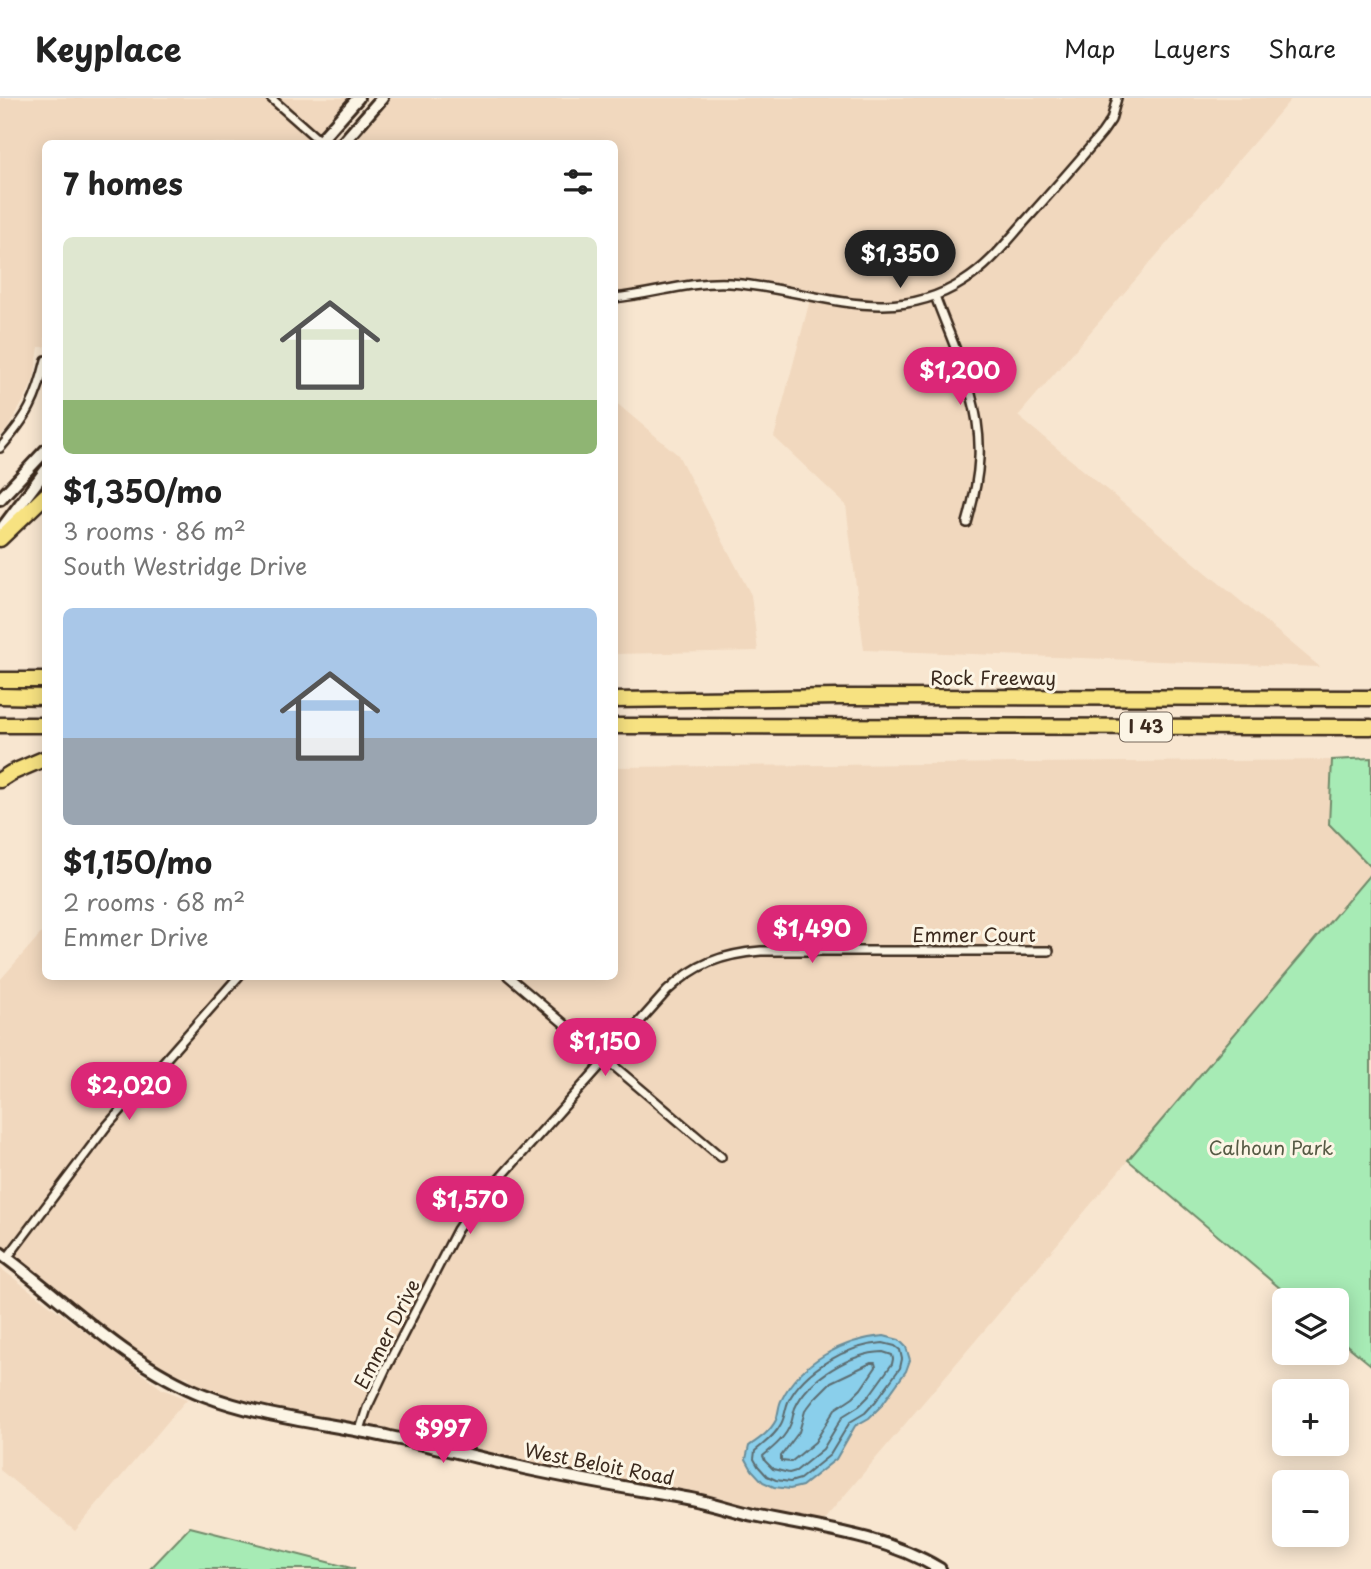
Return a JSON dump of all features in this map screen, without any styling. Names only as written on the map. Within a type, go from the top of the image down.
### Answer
[{"type":"highway","points":[[0,538],[42,499]]},
{"type":"highway","points":[[0,680],[42,680]]},
{"type":"highway","points":[[0,696],[42,696]]},
{"type":"highway","name":"Rock Freeway","points":[[618,698],[657,701],[839,697],[1371,698]]},
{"type":"highway","points":[[0,725],[42,725]]},
{"type":"highway","name":"I 43","points":[[618,726],[1371,727]]},
{"type":"highway","points":[[0,780],[42,760]]},
{"type":"main road","points":[[323,140],[358,98]]},
{"type":"main road","points":[[345,140],[382,98]]},
{"type":"main road","points":[[0,499],[42,454]]},
{"type":"main road","points":[[0,531],[42,475]]},
{"type":"main road","name":"West Beloit Road","points":[[3,1255],[118,1345],[170,1379],[236,1406],[360,1430],[526,1468],[695,1500],[837,1532],[890,1546],[940,1569]]},
{"type":"street","points":[[271,98],[317,140]]},
{"type":"street","points":[[618,297],[687,284],[709,283],[752,285],[871,305],[890,306],[935,296],[964,281],[994,257],[1102,134],[1111,120],[1116,98]]},
{"type":"street","points":[[935,296],[967,382],[976,415],[979,459],[975,494],[967,523]]},
{"type":"street","points":[[0,448],[27,414],[42,377]]},
{"type":"street","name":"Emmer Court","points":[[605,1059],[677,980],[705,963],[732,954],[761,951],[1049,951]]},
{"type":"street","points":[[3,1255],[106,1127],[235,980]]},
{"type":"street","points":[[513,980],[720,1157]]},
{"type":"street","name":"Emmer Drive","points":[[360,1430],[385,1370],[457,1230],[483,1196],[605,1059]]},
{"type":"shaded area","points":[[0,98],[351,98],[314,140],[42,140],[42,347],[39,347],[34,378],[27,395],[0,437]]},
{"type":"shaded area","points":[[382,98],[1292,98],[1018,416],[1320,667],[864,650],[846,505],[774,437],[811,296],[732,283],[618,297],[618,140],[345,140]]},
{"type":"shaded area","points":[[618,404],[678,455],[751,595],[758,651],[618,654]]},
{"type":"shaded area","points":[[1332,760],[1329,824],[1371,867],[1371,873],[817,1528],[202,1394],[187,1376],[170,1379],[0,1253],[0,980],[42,932],[42,980],[618,980],[618,767]]},
{"type":"shaded area","points":[[0,1268],[162,1389],[187,1399],[75,1531],[0,1470]]},
{"type":"green space","points":[[1371,758],[1371,867],[1329,824],[1332,760]]},
{"type":"green space","name":"Calhoun Park","points":[[1371,873],[1371,1365],[1349,1347],[1349,1288],[1280,1288],[1128,1160]]},
{"type":"green space","points":[[190,1527],[355,1569],[150,1569]]},
{"type":"water","points":[[884,1336],[899,1340],[906,1347],[910,1360],[906,1371],[881,1406],[869,1418],[855,1426],[836,1459],[802,1486],[790,1489],[763,1482],[746,1459],[749,1446],[774,1424],[781,1401],[790,1386],[812,1364],[839,1347]]}]
